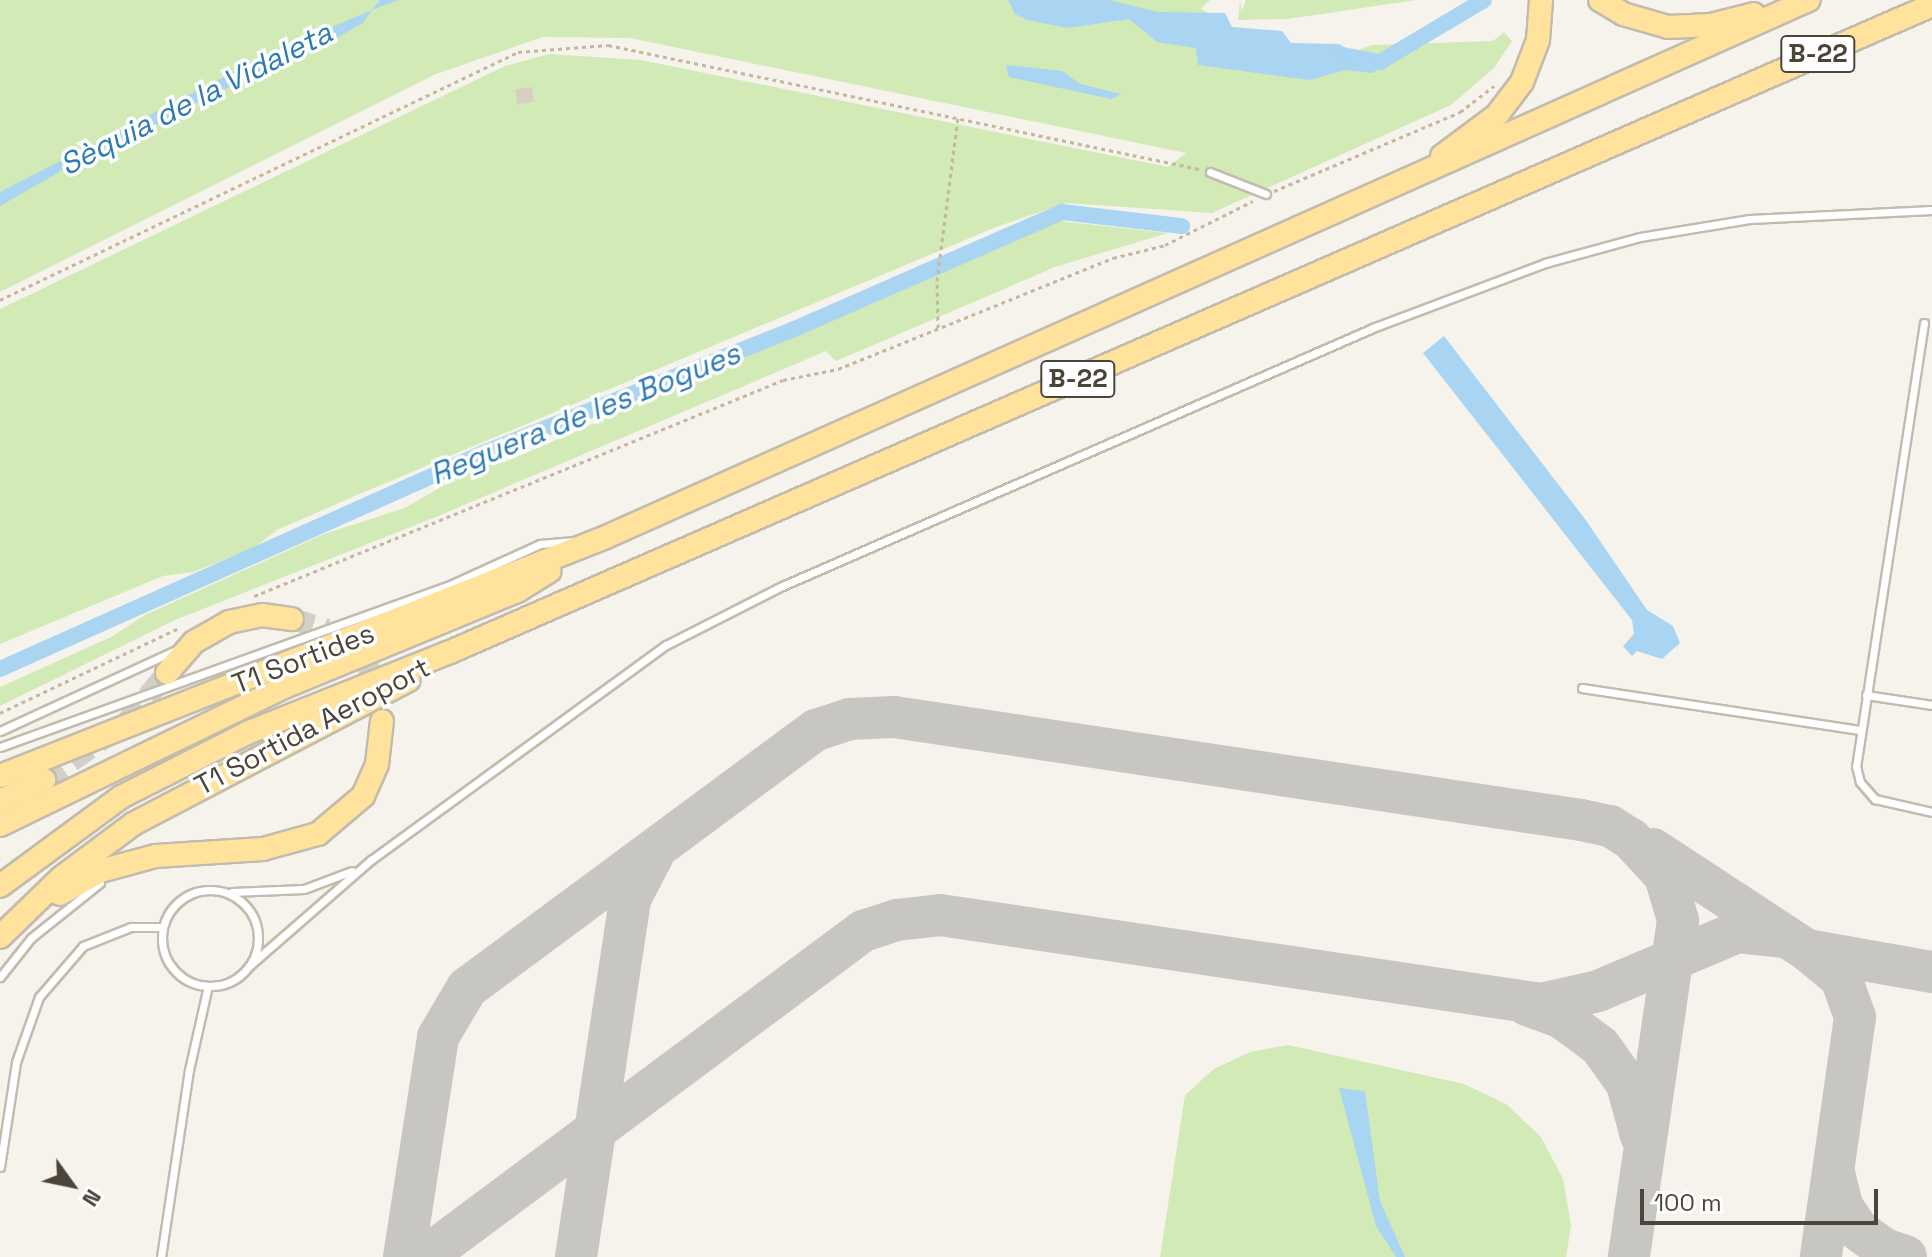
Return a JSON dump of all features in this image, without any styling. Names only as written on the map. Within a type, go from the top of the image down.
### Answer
[{"type":"main road","points":[[1402,184],[1497,115],[1522,82],[1538,40],[1541,0]]},
{"type":"main road","points":[[1600,0],[1623,14],[1668,27],[1693,27],[1801,0]]},
{"type":"main road","name":"B-22","points":[[606,537],[1809,0]]},
{"type":"main road","name":"B-22","points":[[450,652],[1932,5]]},
{"type":"main road","points":[[0,825],[284,687],[519,590],[606,537]]},
{"type":"main road","name":"T1 Sortides","points":[[0,776],[606,537]]},
{"type":"main road","points":[[167,673],[213,629],[247,617],[292,619]]},
{"type":"main road","name":"T1 Sortida Aeroport","points":[[0,886],[121,797],[247,733],[450,652]]},
{"type":"main road","name":"T1 Sortida Aeroport","points":[[0,937],[62,877],[133,824],[259,754],[398,687],[450,652]]},
{"type":"main road","points":[[0,949],[68,888],[130,862],[197,850],[284,846],[318,834],[363,796],[377,764],[382,721]]},
{"type":"main road","points":[[0,801],[44,780]]},
{"type":"lane","points":[[1210,172],[1266,194]]},
{"type":"lane","points":[[371,860],[304,889],[191,893],[170,909],[163,927],[162,948],[174,971],[208,986],[229,982],[371,860],[695,627],[1375,327],[1545,263],[1640,237],[1801,213],[1932,210]]},
{"type":"lane","points":[[1924,323],[1856,766],[1864,789],[1891,806],[1932,812]]},
{"type":"lane","points":[[0,747],[450,585],[540,544],[606,537]]},
{"type":"lane","points":[[0,731],[140,670],[213,629]]},
{"type":"lane","points":[[1582,688],[1860,730]]},
{"type":"lane","points":[[1866,695],[1932,705]]},
{"type":"lane","points":[[0,977],[71,902],[130,862]]},
{"type":"lane","points":[[226,892],[247,906],[257,927],[258,945],[249,966]]},
{"type":"lane","points":[[0,1167],[16,1062],[39,997],[83,946],[131,927],[163,927]]},
{"type":"lane","points":[[161,1257],[189,1070],[208,986]]},
{"type":"path","points":[[0,300],[518,52],[608,45],[1210,172]]},
{"type":"path","points":[[459,517],[783,380],[838,369],[1113,258],[1165,245],[1266,194],[1460,112],[1502,78]]},
{"type":"path","points":[[938,328],[937,281],[958,117]]},
{"type":"green space","points":[[0,0],[1210,0],[1201,9],[1302,71],[1372,45],[1493,41],[1504,32],[1512,41],[1494,68],[1451,105],[1212,213],[1066,203],[996,227],[357,495],[277,530],[254,548],[193,572],[163,576],[0,644],[0,309],[505,66],[549,54],[641,60],[1168,167],[1186,153],[630,38],[543,37],[436,74],[0,292]]},
{"type":"green space","points":[[1240,0],[1242,11],[1246,0],[1416,0],[1288,19],[1238,20]]},
{"type":"green space","points":[[1059,221],[1168,233],[1055,267],[836,361],[826,351],[436,517],[175,620],[0,706],[0,687],[111,637],[145,615],[324,534],[405,508],[483,462],[505,462]]},
{"type":"green space","points":[[1288,1045],[1464,1084],[1506,1104],[1541,1137],[1563,1179],[1571,1225],[1566,1257],[1160,1257],[1185,1095],[1214,1069],[1250,1052]]},
{"type":"water","points":[[380,0],[398,0],[372,10]]},
{"type":"water","points":[[1008,0],[1109,0],[1158,12],[1225,13],[1232,27],[1282,31],[1291,43],[1339,44],[1380,68],[1372,73],[1345,70],[1310,80],[1198,65],[1196,48],[1157,42],[1129,19],[1067,28],[1028,20],[1015,14]]},
{"type":"water","points":[[372,10],[363,23],[333,40],[182,109],[140,135],[101,148],[0,206],[0,192],[266,55]]},
{"type":"water","points":[[1006,65],[1062,71],[1080,84],[1121,94],[1111,99],[1009,77]]},
{"type":"water","points":[[1444,336],[1585,519],[1647,610],[1673,626],[1680,643],[1662,659],[1637,651],[1632,656],[1623,646],[1634,634],[1632,620],[1423,353]]},
{"type":"water","points":[[1339,1088],[1365,1091],[1380,1201],[1405,1257],[1396,1257],[1376,1226]]},
{"type":"building","points":[[532,87],[534,102],[517,104],[515,89]]},
{"type":"waterway","name":"Sèquia de la Vidaleta","points":[[1343,55],[1380,62],[1484,0]]},
{"type":"waterway","name":"Reguera de les Bogues","points":[[0,669],[483,453],[792,330],[1062,212],[1182,226]]},
{"type":"taxiway","points":[[404,1257],[438,1037],[467,988],[816,730],[849,719],[894,717],[1581,820],[1610,826],[1631,839],[1665,876],[1678,920],[1629,1257]]},
{"type":"taxiway","points":[[1653,849],[1807,950],[1932,972]]},
{"type":"taxiway","points":[[576,1257],[630,899],[653,855]]},
{"type":"taxiway","points":[[425,1257],[863,931],[897,920],[940,915],[1541,1004],[1598,991],[1738,932],[1784,937]]},
{"type":"taxiway","points":[[1808,951],[1841,978],[1855,1017],[1821,1257]]},
{"type":"taxiway","points":[[1527,1005],[1562,1018],[1600,1046],[1627,1084],[1641,1136]]},
{"type":"taxiway","points":[[1834,1173],[1842,1206],[1858,1230],[1884,1249],[1906,1256]]},
{"type":"tunnel","points":[[292,619],[327,630],[363,657],[376,684],[382,721]]},
{"type":"tunnel","points":[[44,780],[127,722],[167,673]]}]
